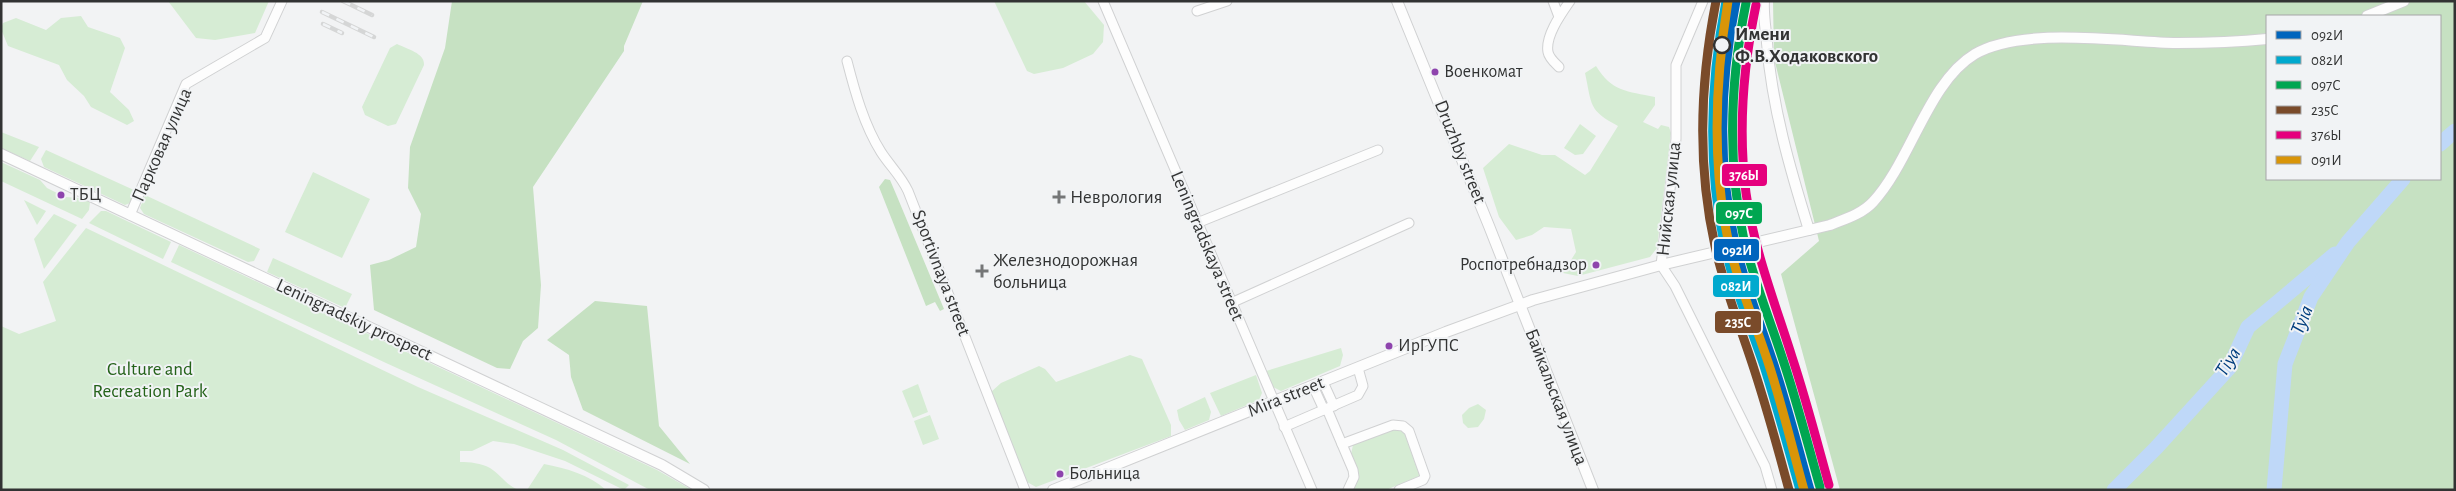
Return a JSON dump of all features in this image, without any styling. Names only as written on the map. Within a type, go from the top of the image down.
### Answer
[{"type":"street","name":"Парковая улица","points":[[130,215],[186,84],[265,38],[282,1]]},
{"type":"street","name":"Leningradskaya street","points":[[1103,1],[1273,403],[1312,490]]},
{"type":"street","points":[[1197,12],[1227,1]]},
{"type":"street","name":"Druzhby street","points":[[1397,1],[1520,305]]},
{"type":"street","points":[[1553,1],[1559,17]]},
{"type":"street","points":[[1559,67],[1548,51],[1559,17],[1570,1]]},
{"type":"street","name":"Нийская улица","points":[[1703,1],[1676,65],[1676,139],[1661,265],[1676,286],[1765,466],[1772,490]]},
{"type":"street","points":[[1764,1],[1768,66],[1778,118],[1791,173],[1809,230]]},
{"type":"street","points":[[2369,15],[2404,1]]},
{"type":"street","name":"Mira street","points":[[1053,490],[1520,305],[1661,265],[1809,230],[1849,217],[1872,203],[1891,179],[1943,85],[1962,64],[1991,47],[2020,41],[2061,38],[2178,43],[2266,39]]},
{"type":"street","name":"Sportivnaya street","points":[[847,61],[856,98],[881,152],[901,177],[908,191],[1025,490]]},
{"type":"street","points":[[1197,223],[1378,150]]},
{"type":"street","name":"Leningradskiy prospect","points":[[1,154],[662,465],[704,490]]},
{"type":"street","points":[[1231,303],[1409,223]]},
{"type":"street","name":"Байкальская улица","points":[[1520,305],[1592,490]]},
{"type":"street","points":[[1284,427],[1354,398],[1362,390],[1363,382],[1358,368]]},
{"type":"street","points":[[1318,384],[1354,474],[1348,490]]},
{"type":"street","points":[[1342,444],[1393,425],[1406,427],[1425,476],[1423,480],[1399,490]]},
{"type":"green space","points":[[168,1],[269,1],[255,33],[215,40],[196,38]]},
{"type":"green space","points":[[452,1],[643,1],[624,46],[624,51],[533,187],[541,285],[538,328],[523,341],[510,369],[497,368],[374,310],[370,265],[389,260],[416,247],[421,214],[408,188],[410,147],[445,48]]},
{"type":"green space","points":[[994,1],[1084,1],[1104,25],[1103,42],[1093,54],[1063,68],[1034,74],[1027,71]]},
{"type":"green space","points":[[1773,1],[2455,1],[2455,490],[1840,490],[1781,274],[1819,241],[1774,58]]},
{"type":"green space","points":[[81,16],[88,27],[120,38],[125,48],[110,92],[129,110],[134,121],[127,125],[91,107],[84,96],[67,80],[59,65],[8,46],[1,29],[3,23],[16,18],[46,30],[61,18]]},
{"type":"green space","points":[[397,44],[419,54],[424,61],[424,65],[396,124],[388,126],[365,115],[362,107],[390,48]]},
{"type":"green space","points":[[1596,66],[1602,75],[1614,86],[1655,97],[1655,105],[1643,122],[1658,129],[1661,125],[1669,127],[1671,133],[1657,248],[1650,257],[1578,276],[1563,273],[1576,252],[1571,229],[1544,227],[1532,235],[1516,240],[1499,217],[1483,168],[1509,144],[1542,155],[1555,155],[1585,175],[1590,171],[1618,126],[1596,111],[1591,100],[1585,73]]},
{"type":"green space","points":[[1580,124],[1596,136],[1583,154],[1575,155],[1564,148]]},
{"type":"green space","points":[[1,132],[39,147],[30,161],[1,148]]},
{"type":"green space","points":[[46,150],[136,191],[130,203],[125,205],[44,167],[41,159]]},
{"type":"green space","points":[[1,162],[40,180],[47,188],[65,197],[80,198],[90,202],[89,210],[82,219],[1,181]]},
{"type":"green space","points":[[313,172],[370,199],[342,258],[285,232]]},
{"type":"green space","points":[[885,179],[890,180],[944,309],[940,311],[935,302],[926,306],[879,187]]},
{"type":"green space","points":[[145,195],[260,249],[254,261],[248,262],[144,214],[140,208]]},
{"type":"green space","points":[[24,200],[46,211],[37,225]]},
{"type":"green space","points":[[101,211],[106,211],[171,242],[163,259],[89,223]]},
{"type":"green space","points":[[54,214],[77,225],[44,269],[34,239]]},
{"type":"green space","name":"Culture and Recreation Park","points":[[86,228],[418,387],[563,450],[629,485],[624,490],[565,461],[514,444],[493,441],[472,451],[460,451],[460,462],[487,466],[511,486],[519,490],[1,490],[1,326],[19,334],[56,321],[43,282]]},
{"type":"green space","points":[[179,245],[657,470],[692,490],[650,490],[556,440],[171,262]]},
{"type":"green space","points":[[273,258],[352,294],[345,308],[267,272]]},
{"type":"green space","points":[[595,301],[647,306],[659,426],[690,464],[583,410],[571,377],[569,355],[547,340]]},
{"type":"green space","points":[[1341,348],[1343,355],[1340,366],[1281,391],[1273,387],[1266,371]]},
{"type":"green space","points":[[1130,355],[1142,359],[1171,425],[1171,436],[1036,487],[1027,482],[991,392],[1001,383],[1039,366],[1045,369],[1056,382]]},
{"type":"green space","points":[[1256,375],[1262,393],[1259,400],[1221,416],[1210,393]]},
{"type":"green space","points":[[918,384],[928,412],[913,418],[902,391]]},
{"type":"green space","points":[[1205,397],[1211,412],[1209,420],[1185,430],[1179,420],[1177,410]]},
{"type":"green space","points":[[1478,404],[1486,410],[1484,419],[1478,427],[1468,428],[1463,423],[1462,415],[1469,408]]},
{"type":"green space","points":[[930,415],[939,439],[923,445],[914,421]]},
{"type":"green space","points":[[1399,429],[1405,432],[1421,474],[1386,490],[1352,490],[1359,476],[1351,454],[1353,445],[1391,430]]},
{"type":"green space","points":[[544,464],[577,473],[593,480],[606,490],[527,490]]},
{"type":"waterway","name":"Tyia","points":[[2441,143],[2455,131]]},
{"type":"waterway","name":"Tyia","points":[[2274,490],[2285,364],[2311,297],[2348,242],[2402,180]]},
{"type":"waterway","name":"Tiya","points":[[2114,490],[2156,448],[2229,368],[2248,327],[2335,254]]},
{"type":"railway","points":[[343,1],[372,15]]},
{"type":"railway","points":[[322,12],[374,37]]},
{"type":"railway","points":[[323,24],[342,33]]},
{"type":"transit line","name":"235С","points":[[1716,1],[1704,93],[1703,154],[1709,216],[1723,277],[1759,384],[1789,490]]},
{"type":"transit line","name":"082И","points":[[1726,1],[1717,62],[1713,122],[1713,152],[1719,213],[1732,274],[1764,366],[1800,490]]},
{"type":"transit line","name":"091И","points":[[1728,1],[1718,85],[1717,112],[1718,168],[1725,224],[1733,259],[1773,378],[1804,490]]},
{"type":"transit line","name":"092И","points":[[1736,1],[1727,61],[1723,122],[1725,183],[1729,213],[1743,273],[1778,378],[1810,490]]},
{"type":"transit line","name":"097С","points":[[1746,3],[1734,92],[1733,152],[1739,211],[1748,255],[1798,408],[1820,487]]},
{"type":"transit line","name":"376Ы","points":[[1756,5],[1743,99],[1742,146],[1746,193],[1754,235],[1802,389],[1829,485]]},
{"type":"place","name":"Имени Ф.В.Ходаковского","points":[[1722,45]]},
{"type":"place","name":"Военкомат","points":[[1435,72]]},
{"type":"place","name":"ТБЦ","points":[[61,195]]},
{"type":"place","name":"Неврология","points":[[1059,197]]},
{"type":"place","name":"Роспотребнадзор","points":[[1596,265]]},
{"type":"place","name":"Железнодорожная больница","points":[[982,271]]},
{"type":"place","name":"ИрГУПС","points":[[1389,346]]},
{"type":"place","name":"Больница","points":[[1060,474]]}]
